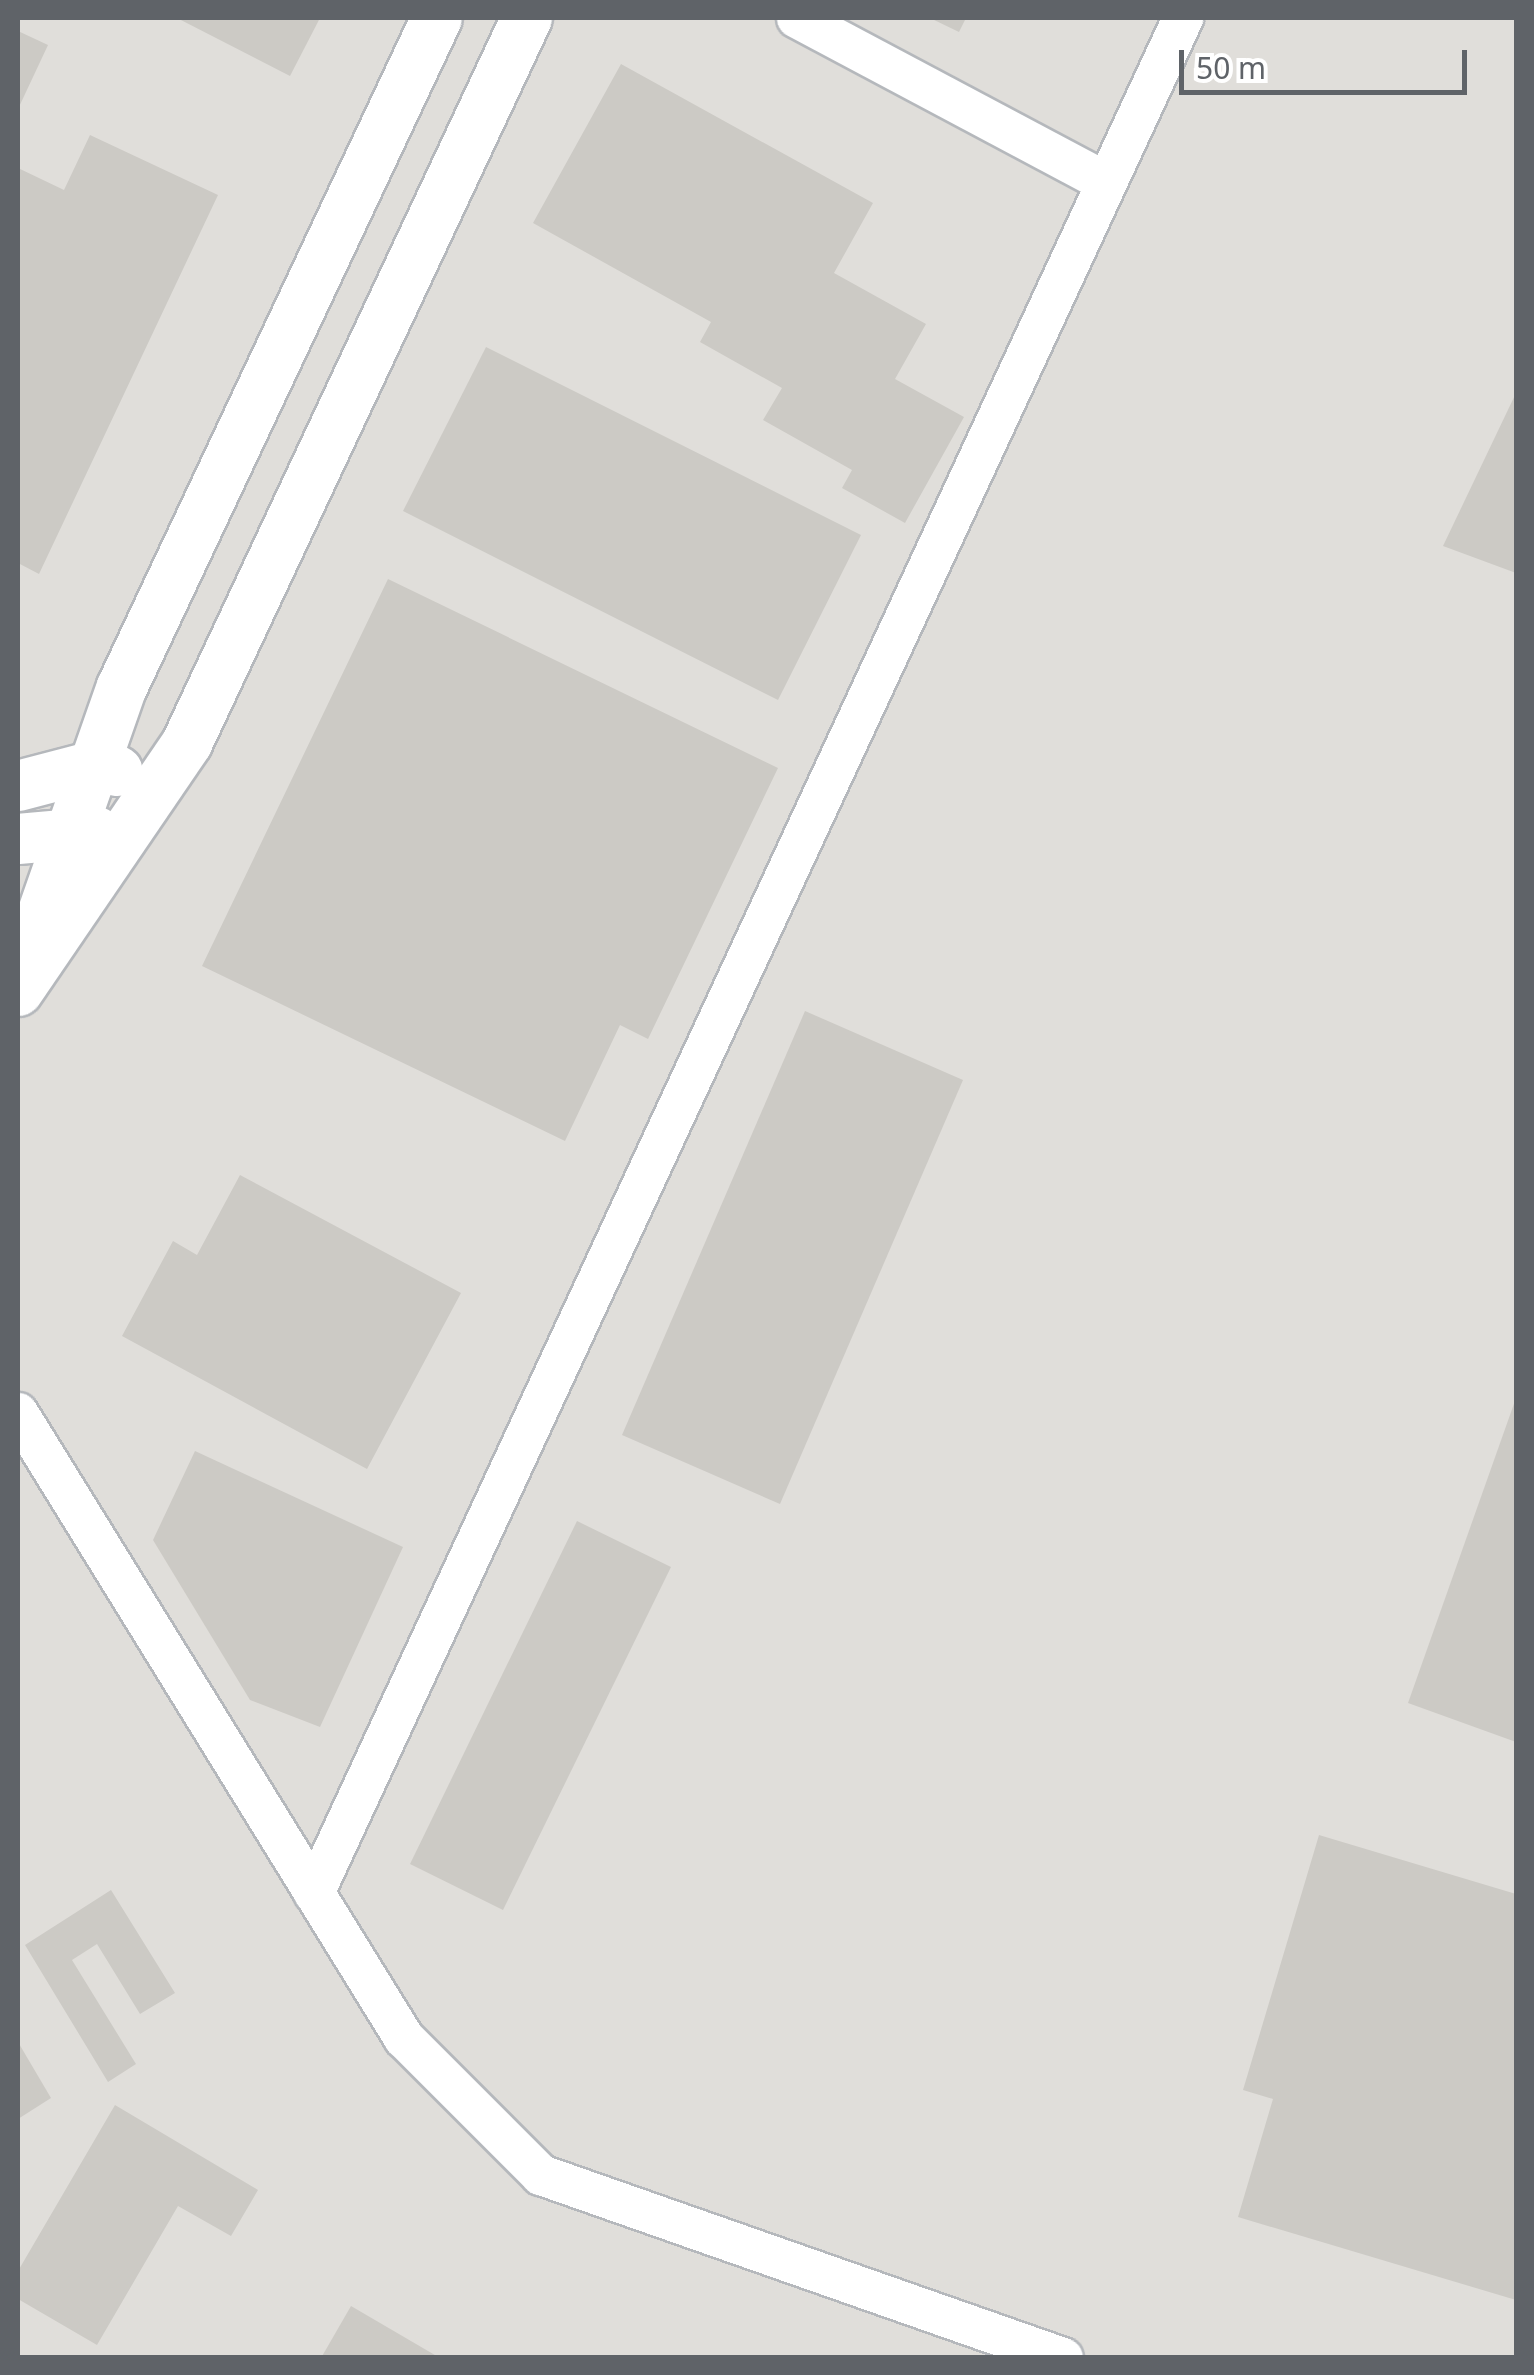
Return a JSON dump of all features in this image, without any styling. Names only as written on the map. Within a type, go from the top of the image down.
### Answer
[{"type":"street","points":[[18,989],[122,687],[438,18]]},
{"type":"street","points":[[18,989],[187,743],[527,18]]},
{"type":"street","points":[[797,18],[1104,181]]},
{"type":"street","points":[[314,1893],[1104,181],[1183,18]]},
{"type":"street","points":[[18,786],[94,766],[161,781]]},
{"type":"street","points":[[18,840],[128,829]]},
{"type":"street","points":[[18,1414],[404,2038],[541,2175],[1063,2358]]},
{"type":"shaded area","points":[[18,18],[1516,18],[1516,2357],[18,2357]]},
{"type":"building","points":[[177,18],[320,18],[290,76]]},
{"type":"building","points":[[930,18],[966,18],[959,32]]},
{"type":"building","points":[[18,31],[48,45],[18,109]]},
{"type":"building","points":[[621,64],[873,203],[834,273],[926,324],[895,379],[964,417],[905,523],[842,488],[852,470],[763,420],[782,388],[700,342],[711,322],[533,223]]},
{"type":"building","points":[[90,135],[218,195],[39,574],[18,563],[18,168],[64,190]]},
{"type":"building","points":[[486,347],[861,535],[778,700],[403,511]]},
{"type":"building","points":[[1516,393],[1516,573],[1443,546]]},
{"type":"building","points":[[388,579],[778,768],[648,1039],[620,1025],[565,1141],[202,966]]},
{"type":"building","points":[[805,1011],[963,1080],[780,1504],[622,1435]]},
{"type":"building","points":[[240,1175],[461,1293],[367,1469],[122,1336],[173,1241],[197,1255]]},
{"type":"building","points":[[1516,1398],[1516,1742],[1408,1703]]},
{"type":"building","points":[[195,1451],[403,1547],[320,1727],[250,1700],[153,1540]]},
{"type":"building","points":[[577,1521],[671,1567],[503,1910],[410,1864]]},
{"type":"building","points":[[1319,1835],[1516,1894],[1516,2300],[1238,2217],[1273,2099],[1243,2090]]},
{"type":"building","points":[[111,1890],[175,1993],[140,2014],[97,1944],[72,1960],[136,2064],[108,2082],[25,1945]]},
{"type":"building","points":[[18,2042],[51,2098],[18,2119]]},
{"type":"building","points":[[115,2105],[258,2190],[231,2236],[178,2206],[97,2345],[18,2299],[18,2271]]},
{"type":"building","points":[[351,2306],[440,2358],[321,2358]]}]
